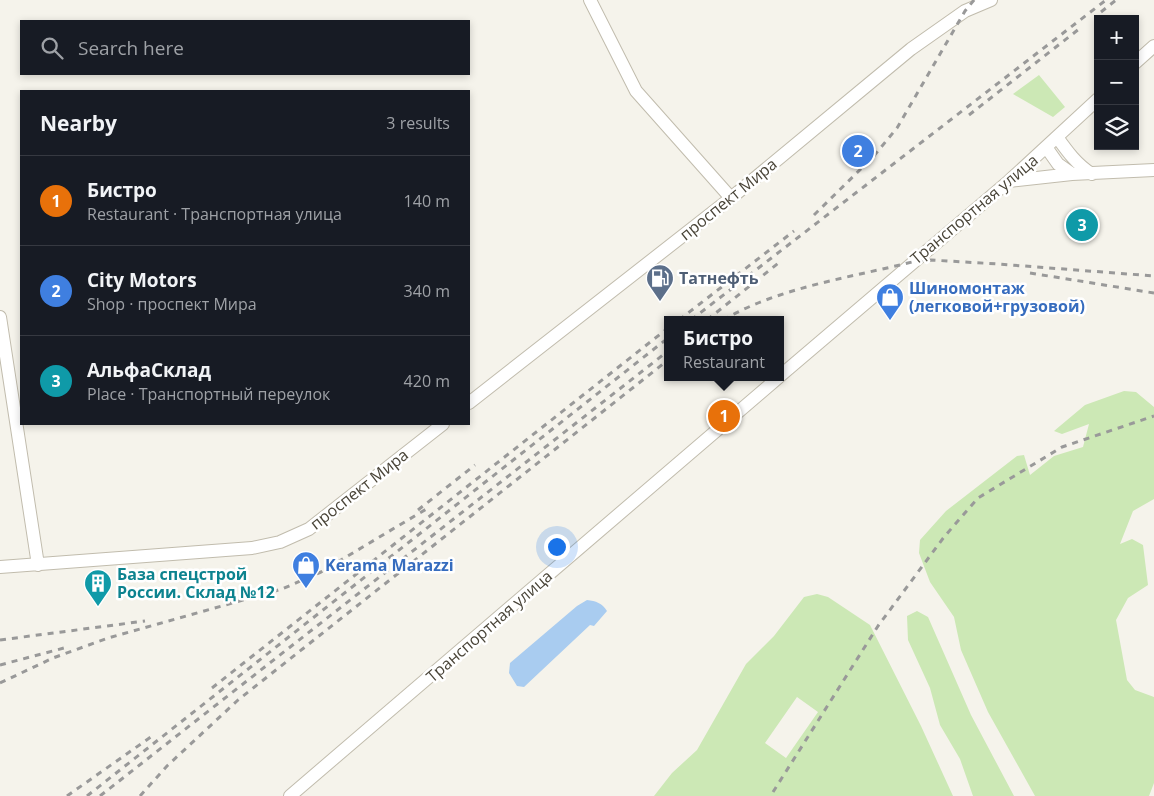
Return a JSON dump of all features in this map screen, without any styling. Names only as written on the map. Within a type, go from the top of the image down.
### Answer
[{"type":"street","points":[[590,0],[636,92],[731,198]]},
{"type":"street","name":"проспект Мира","points":[[470,402],[731,198],[940,26],[965,11],[991,0]]},
{"type":"street","points":[[1138,60],[1154,46]]},
{"type":"street","name":"Транспортная улица","points":[[784,373],[1009,181],[1094,103]]},
{"type":"street","points":[[1057,137],[1083,169],[1092,174]]},
{"type":"street","points":[[1046,147],[1058,164],[1072,174]]},
{"type":"street","points":[[1009,181],[1072,174],[1154,170]]},
{"type":"street","points":[[0,317],[38,565]]},
{"type":"street","name":"Транспортная улица","points":[[290,796],[774,381]]},
{"type":"street","name":"проспект Мира","points":[[0,567],[252,548],[280,542],[309,529],[442,425]]},
{"type":"green space","points":[[1039,75],[1065,107],[1053,117],[1013,94]]},
{"type":"green space","points":[[1124,391],[1136,392],[1154,407],[1154,499],[1133,511],[1120,544],[1132,539],[1143,545],[1148,585],[1128,598],[1116,620],[1127,680],[1135,690],[1154,697],[1154,783],[1149,796],[1035,796],[988,712],[961,650],[954,617],[930,582],[919,553],[920,540],[946,511],[1017,456],[1024,455],[1030,475],[1054,456],[1083,447],[1089,424],[1062,434],[1054,431],[1085,405]]},
{"type":"green space","points":[[817,594],[828,597],[870,625],[921,726],[953,796],[654,796],[672,773],[697,750],[746,664],[774,636],[804,597]],"holes":[[[797,697],[818,712],[786,758],[765,743]]]},
{"type":"green space","points":[[917,611],[928,617],[971,715],[1014,796],[973,796],[960,759],[940,725],[930,688],[908,640],[907,616]]},
{"type":"water","points":[[587,600],[598,603],[607,611],[594,626],[590,625],[524,687],[517,686],[509,673],[510,663],[577,606]]},
{"type":"railway","points":[[814,215],[873,157],[897,128],[965,11],[974,0]]},
{"type":"railway","points":[[696,316],[1106,0]]},
{"type":"railway","points":[[1101,12],[1116,0]]},
{"type":"railway","points":[[969,115],[1079,29]]},
{"type":"railway","points":[[684,316],[794,231]]},
{"type":"railway","points":[[731,316],[791,291],[912,262],[931,260],[1154,276]]},
{"type":"railway","points":[[712,316],[781,261]]},
{"type":"railway","points":[[1030,273],[1154,293]]},
{"type":"railway","points":[[212,688],[664,331]]},
{"type":"railway","points":[[87,796],[664,341]]},
{"type":"railway","points":[[100,796],[664,354]]},
{"type":"railway","points":[[140,796],[167,766],[238,700],[664,363]]},
{"type":"railway","points":[[773,792],[878,626],[944,537],[978,498],[1062,447],[1154,416]]},
{"type":"railway","points":[[418,510],[475,465]]},
{"type":"railway","points":[[0,683],[53,658],[108,638],[282,589],[321,572],[428,508]]},
{"type":"railway","points":[[0,640],[145,621]]},
{"type":"railway","points":[[0,665],[64,648]]},
{"type":"railway","points":[[67,796],[155,734]]},
{"type":"place","name":"City Motors","points":[[858,151]]},
{"type":"place","name":"АльфаСклад","points":[[1082,225]]},
{"type":"place","name":"Татнефть","points":[[660,302]]},
{"type":"place","name":"Шиномонтаж (легковой+грузовой)","points":[[890,321]]},
{"type":"place","name":"Бистро","points":[[724,416]]},
{"type":"place","name":"Kerama Marazzi","points":[[306,589]]},
{"type":"place","name":"База спецстрой России. Склад №12","points":[[98,607]]}]
